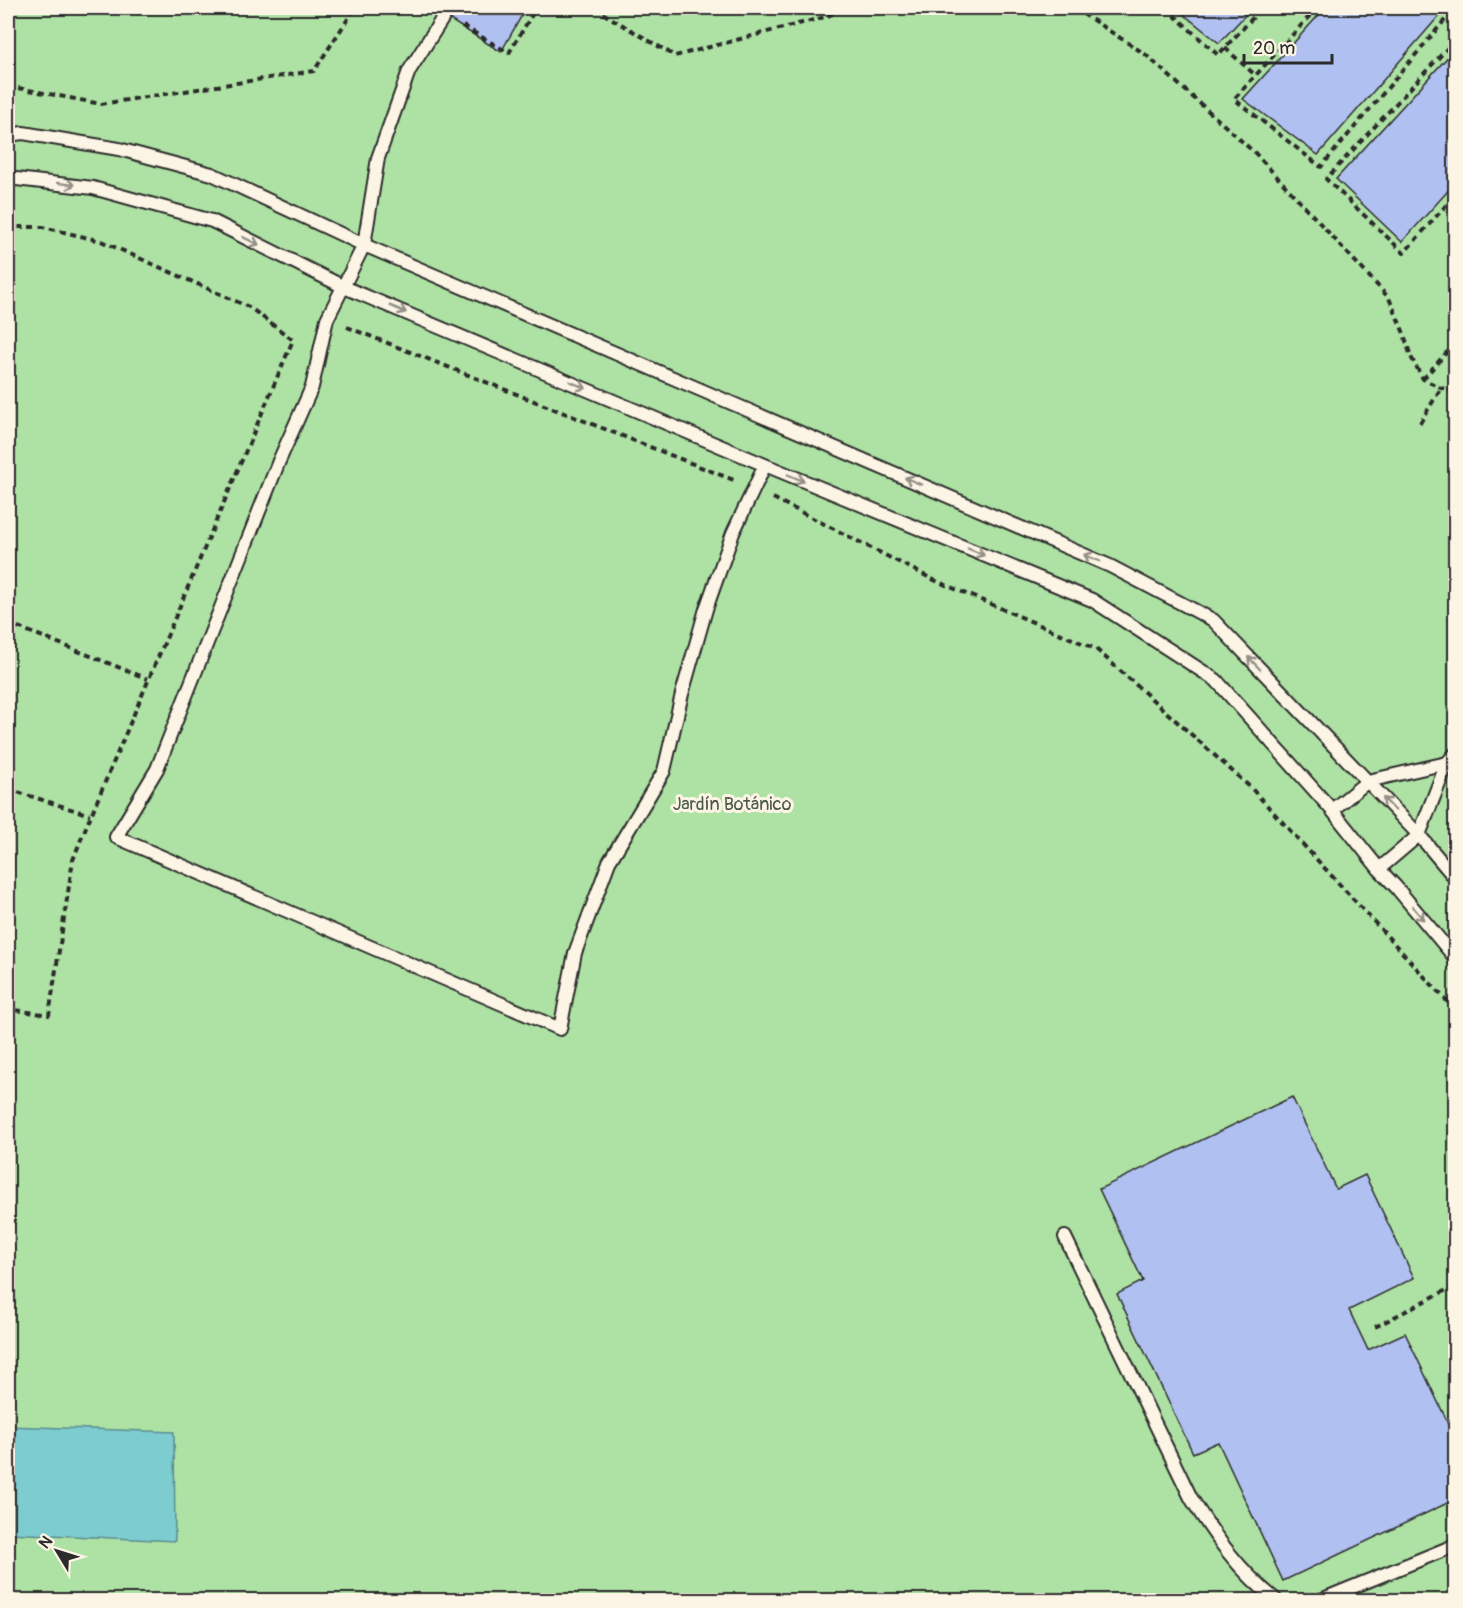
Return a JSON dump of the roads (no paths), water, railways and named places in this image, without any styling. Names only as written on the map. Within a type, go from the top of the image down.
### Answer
[{"type":"lane","points":[[444,16],[409,71],[378,158],[364,245],[327,319],[312,387],[279,461],[157,769],[116,837],[560,1029],[575,953],[609,862],[664,771],[682,694],[706,609],[734,533],[765,465]]},
{"type":"lane","points":[[8,135],[23,134],[119,149],[212,174],[364,245],[1110,566],[1213,620],[1419,835],[1455,879]]},
{"type":"lane","points":[[8,178],[93,188],[212,221],[344,286],[765,465],[1092,600],[1216,680],[1332,810],[1455,959]]},
{"type":"lane","points":[[1379,869],[1419,835],[1446,763],[1455,753]]},
{"type":"lane","points":[[1332,810],[1368,782],[1446,763]]},
{"type":"lane","points":[[1065,1237],[1191,1498],[1213,1534],[1238,1566],[1276,1600]]},
{"type":"lane","points":[[1321,1600],[1455,1545]]},
{"type":"water","points":[[8,1426],[174,1432],[175,1541],[8,1533]]},
{"type":"park label","name":"Jardín Botánico","points":[[732,804]]}]
